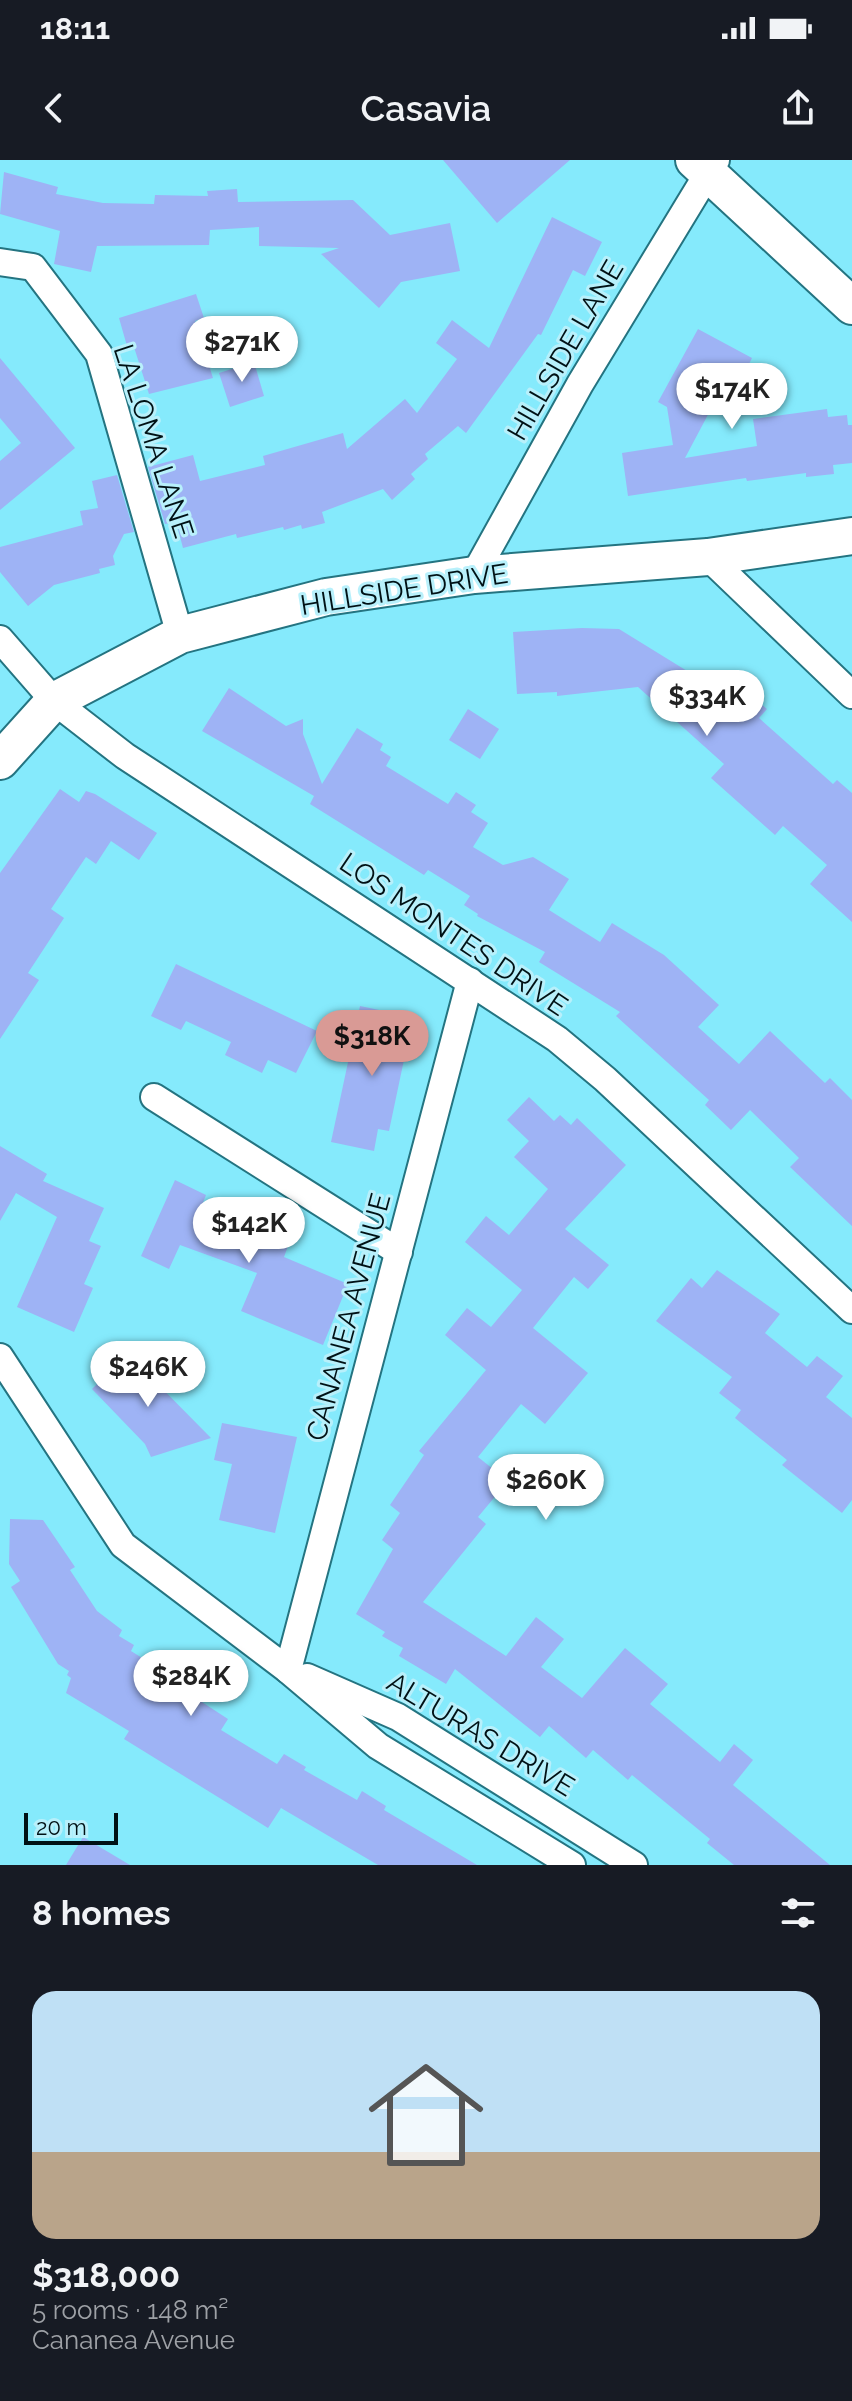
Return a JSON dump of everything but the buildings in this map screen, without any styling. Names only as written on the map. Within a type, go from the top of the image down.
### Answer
[{"type":"main road","points":[[705,164],[852,306]]},
{"type":"main road","name":"HILLSIDE DRIVE","points":[[0,761],[54,701],[180,635],[326,597],[474,575],[708,557],[852,536]]},
{"type":"street","name":"HILLSIDE LANE","points":[[474,575],[705,164]]},
{"type":"street","name":"LA LOMA LANE","points":[[0,262],[33,267],[99,354],[180,635]]},
{"type":"street","points":[[708,557],[852,695]]},
{"type":"street","name":"LOS MONTES DRIVE","points":[[0,639],[54,701],[125,756],[557,1039],[605,1079],[852,1310]]},
{"type":"street","name":"CANANEA AVENUE","points":[[288,1670],[470,981]]},
{"type":"street","points":[[154,1097],[399,1252]]},
{"type":"street","name":"ALTURAS DRIVE","points":[[0,1357],[123,1545],[288,1670],[378,1746],[572,1865]]},
{"type":"street","name":"ALTURAS DRIVE","points":[[288,1670],[398,1717],[634,1865]]}]
